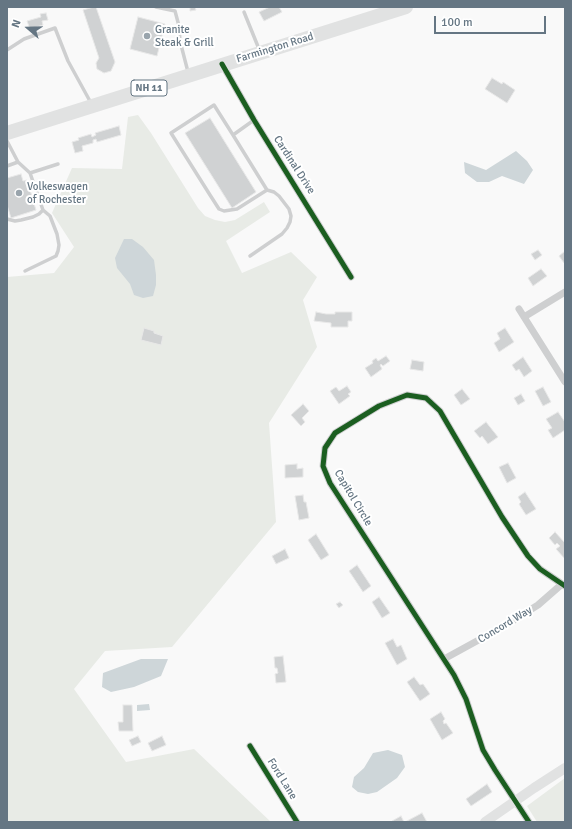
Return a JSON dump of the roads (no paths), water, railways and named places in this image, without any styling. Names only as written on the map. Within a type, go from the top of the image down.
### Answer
[{"type":"highway","name":"Farmington Road","points":[[7,133],[406,7]]},
{"type":"street","name":"Cardinal Drive","points":[[222,64],[254,120],[351,276]]},
{"type":"street","points":[[524,317],[565,292]]},
{"type":"street","points":[[519,309],[565,382]]},
{"type":"street","name":"Capitol Circle","points":[[529,822],[514,801],[483,750],[466,699],[454,674],[333,488],[323,466],[325,448],[335,433],[347,424],[379,406],[407,395],[426,398],[440,411],[502,516],[528,556],[540,569],[564,585]]},
{"type":"street","name":"Concord Way","points":[[444,659],[506,625],[538,605],[564,585]]},
{"type":"street","name":"Ford Lane","points":[[250,746],[297,822]]},
{"type":"street","points":[[485,822],[565,768]]},
{"type":"lane","points":[[156,7],[175,9],[180,26],[180,40],[188,75]]},
{"type":"lane","points":[[244,12],[260,52]]},
{"type":"lane","points":[[7,50],[24,40],[55,28],[74,75],[92,106]]},
{"type":"lane","points":[[250,256],[282,234],[287,228],[290,222],[289,209],[274,192],[267,190],[214,106],[171,133],[219,209],[224,211],[237,210],[267,190]]},
{"type":"lane","points":[[233,135],[254,120]]},
{"type":"lane","points":[[7,141],[18,162],[30,173],[43,210],[50,216],[57,234],[59,245],[56,256],[25,271]]},
{"type":"lane","points":[[7,166],[18,162]]},
{"type":"lane","points":[[30,173],[58,164]]},
{"type":"lane","points":[[7,219],[15,221],[33,217],[40,214],[43,210]]},
{"type":"place","name":"Granite Steak & Grill","points":[[147,36]]},
{"type":"place","name":"Volkeswagen of Rochester","points":[[19,193]]}]
